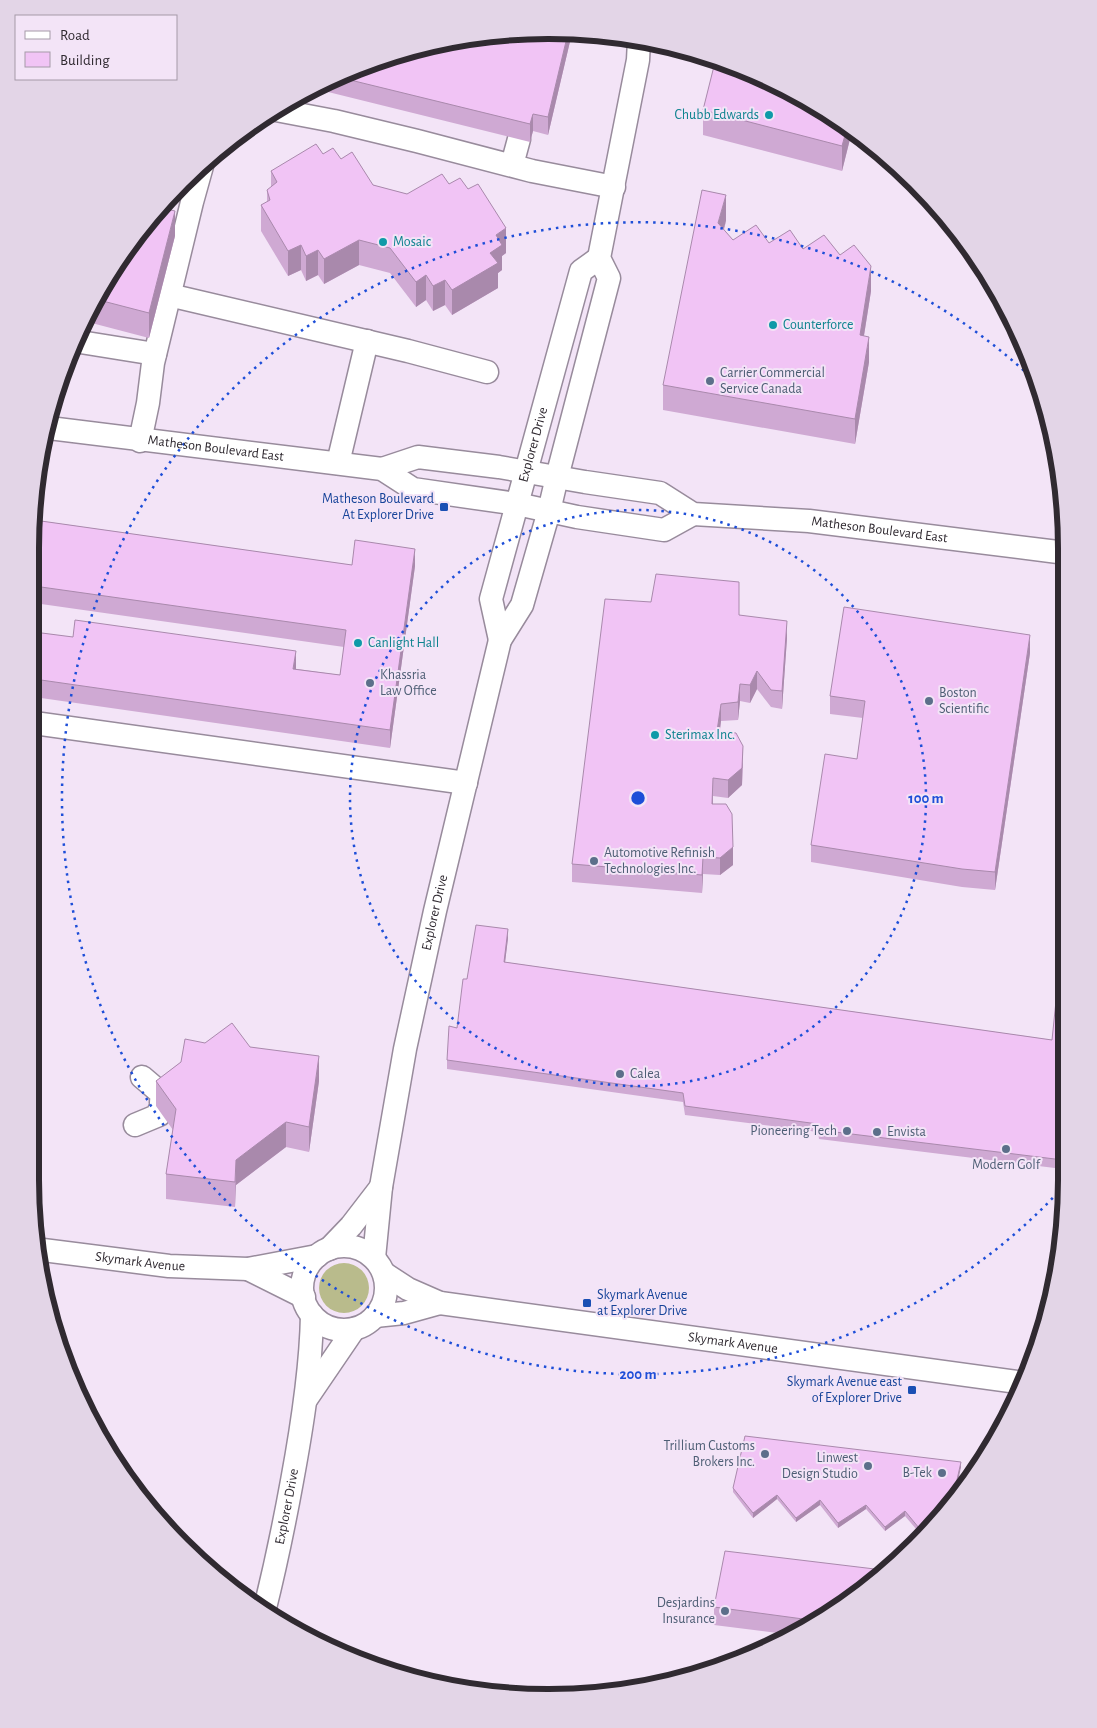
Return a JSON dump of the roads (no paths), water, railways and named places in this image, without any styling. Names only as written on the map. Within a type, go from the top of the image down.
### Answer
[{"type":"street","points":[[600,258],[638,60],[638,47]]},
{"type":"street","points":[[286,112],[334,121],[512,165],[614,187]]},
{"type":"street","points":[[512,165],[520,139]]},
{"type":"street","points":[[140,440],[148,403],[155,354],[199,178]]},
{"type":"street","name":"Explorer Drive","points":[[379,1266],[381,1187],[405,1049],[435,911],[500,640],[522,605],[550,511],[556,477],[609,278],[600,258],[581,271],[491,599],[500,640]]},
{"type":"street","points":[[169,295],[367,341],[487,372]]},
{"type":"street","points":[[338,463],[367,341]]},
{"type":"street","points":[[83,342],[155,354]]},
{"type":"street","name":"Matheson Boulevard East","points":[[53,429],[382,469],[413,489],[518,504],[577,517],[664,530],[693,514]]},
{"type":"street","name":"Matheson Boulevard East","points":[[382,469],[418,457],[499,467],[660,493],[693,514],[809,521],[916,536],[1058,552]]},
{"type":"street","points":[[39,724],[466,783]]},
{"type":"street","points":[[135,1125],[159,1115],[162,1094],[142,1077]]},
{"type":"street","name":"Explorer Drive","points":[[323,1253],[351,1226],[381,1187]]},
{"type":"street","points":[[342,1246],[351,1246],[359,1249],[379,1266],[385,1297],[383,1305],[366,1324],[354,1329],[342,1330],[325,1326],[308,1306],[302,1283],[304,1274],[308,1267],[323,1253],[342,1246]]},
{"type":"street","name":"Skymark Avenue","points":[[44,1250],[169,1266],[248,1270],[323,1253]]},
{"type":"street","name":"Skymark Avenue","points":[[379,1266],[408,1290],[440,1303],[1016,1381]]},
{"type":"street","name":"Skymark Avenue","points":[[248,1270],[308,1306]]},
{"type":"street","name":"Skymark Avenue","points":[[375,1316],[404,1313],[440,1303]]},
{"type":"street","name":"Explorer Drive","points":[[266,1604],[278,1559],[305,1401],[311,1339],[308,1306]]},
{"type":"street","name":"Explorer Drive","points":[[305,1401],[354,1329]]},
{"type":"place","name":"Chubb Edwards","points":[[769,115]]},
{"type":"place","name":"Mosaic","points":[[383,242]]},
{"type":"place","name":"Counterforce","points":[[773,325]]},
{"type":"place","name":"Carrier Commercial Service Canada","points":[[710,381]]},
{"type":"place","name":"Matheson Boulevard At Explorer Drive","points":[[444,507]]},
{"type":"place","name":"Canlight Hall","points":[[358,643]]},
{"type":"place","name":"Khassria Law Office","points":[[370,683]]},
{"type":"place","name":"Boston Scientific","points":[[929,701]]},
{"type":"place","name":"Sterimax Inc.","points":[[655,735]]},
{"type":"place","name":"Automotive Refinish Technologies Inc.","points":[[594,861]]},
{"type":"place","name":"Calea","points":[[620,1074]]},
{"type":"place","name":"Pioneering Tech","points":[[847,1131]]},
{"type":"place","name":"Envista","points":[[877,1132]]},
{"type":"place","name":"Modern Golf","points":[[1006,1149]]},
{"type":"place","name":"Skymark Avenue at Explorer Drive","points":[[587,1303]]},
{"type":"place","name":"Skymark Avenue east of Explorer Drive","points":[[912,1390]]},
{"type":"place","name":"Trillium Customs Brokers Inc.","points":[[765,1454]]},
{"type":"place","name":"Linwest Design Studio","points":[[868,1466]]},
{"type":"place","name":"B-Tek","points":[[942,1473]]},
{"type":"place","name":"Desjardins Insurance","points":[[725,1611]]}]
